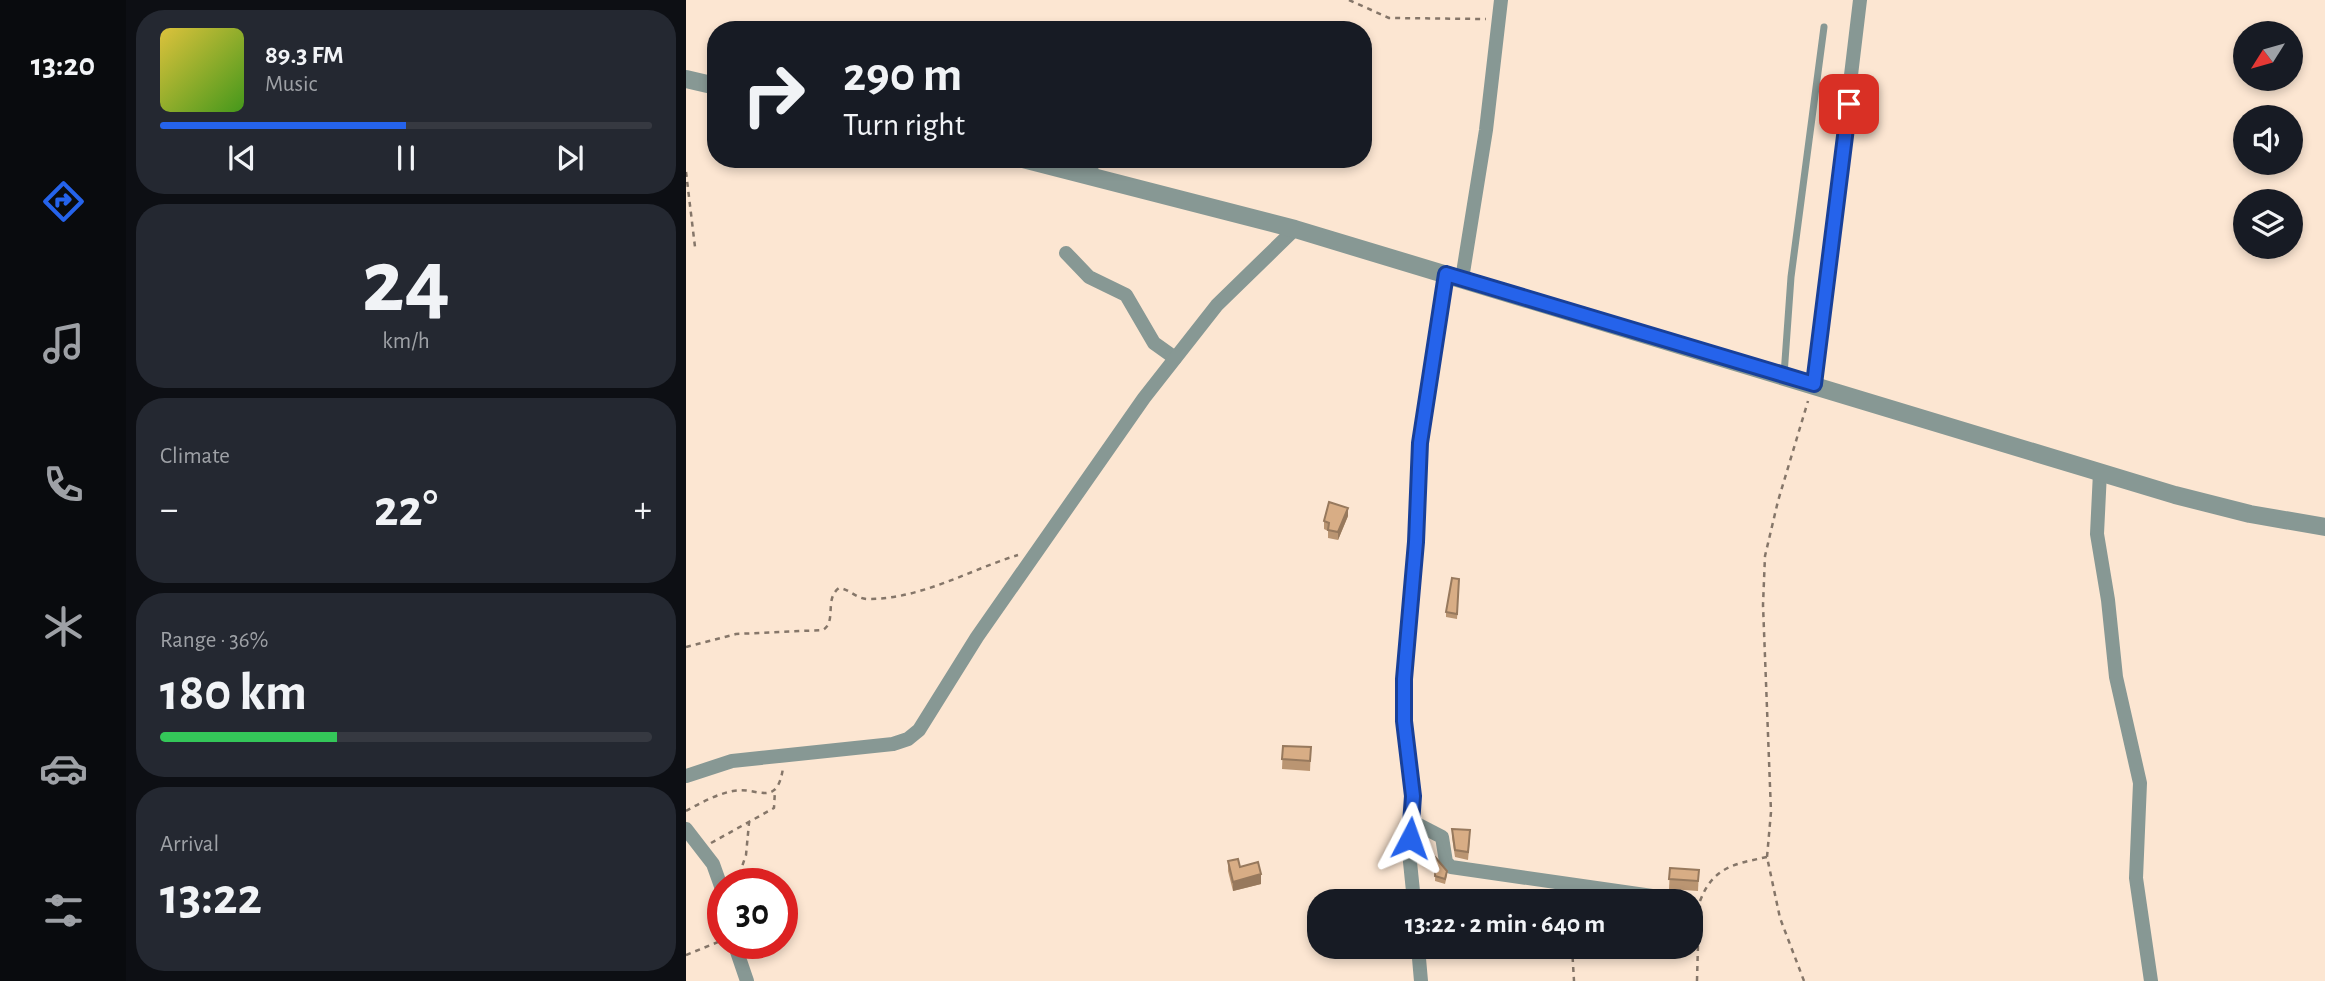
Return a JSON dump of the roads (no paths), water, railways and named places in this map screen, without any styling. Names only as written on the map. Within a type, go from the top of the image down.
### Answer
[{"type":"street","points":[[1413,889],[1410,862],[1413,796],[1404,721],[1404,679],[1416,542],[1420,443],[1454,276],[1500,20],[1501,0]]},
{"type":"street","points":[[1814,384],[1860,0]]},
{"type":"street","points":[[686,79],[707,84]]},
{"type":"street","points":[[1095,168],[1784,374],[2100,472],[2250,514],[2325,527]]},
{"type":"street","points":[[686,776],[732,761],[893,744],[908,739],[919,730],[976,637],[1175,358],[1217,305],[1295,229]]},
{"type":"street","points":[[1066,253],[1089,277],[1126,295],[1154,343],[1175,358]]},
{"type":"street","points":[[2100,472],[2097,534],[2108,600],[2116,677],[2140,783],[2136,878],[2151,981]]},
{"type":"street","points":[[1412,821],[1442,837],[1446,862],[1451,867],[1602,889]]},
{"type":"street","points":[[686,829],[714,868]]},
{"type":"street","points":[[739,959],[747,981]]},
{"type":"street","points":[[1419,959],[1421,981]]},
{"type":"lane","points":[[1784,374],[1791,277],[1824,27]]}]
